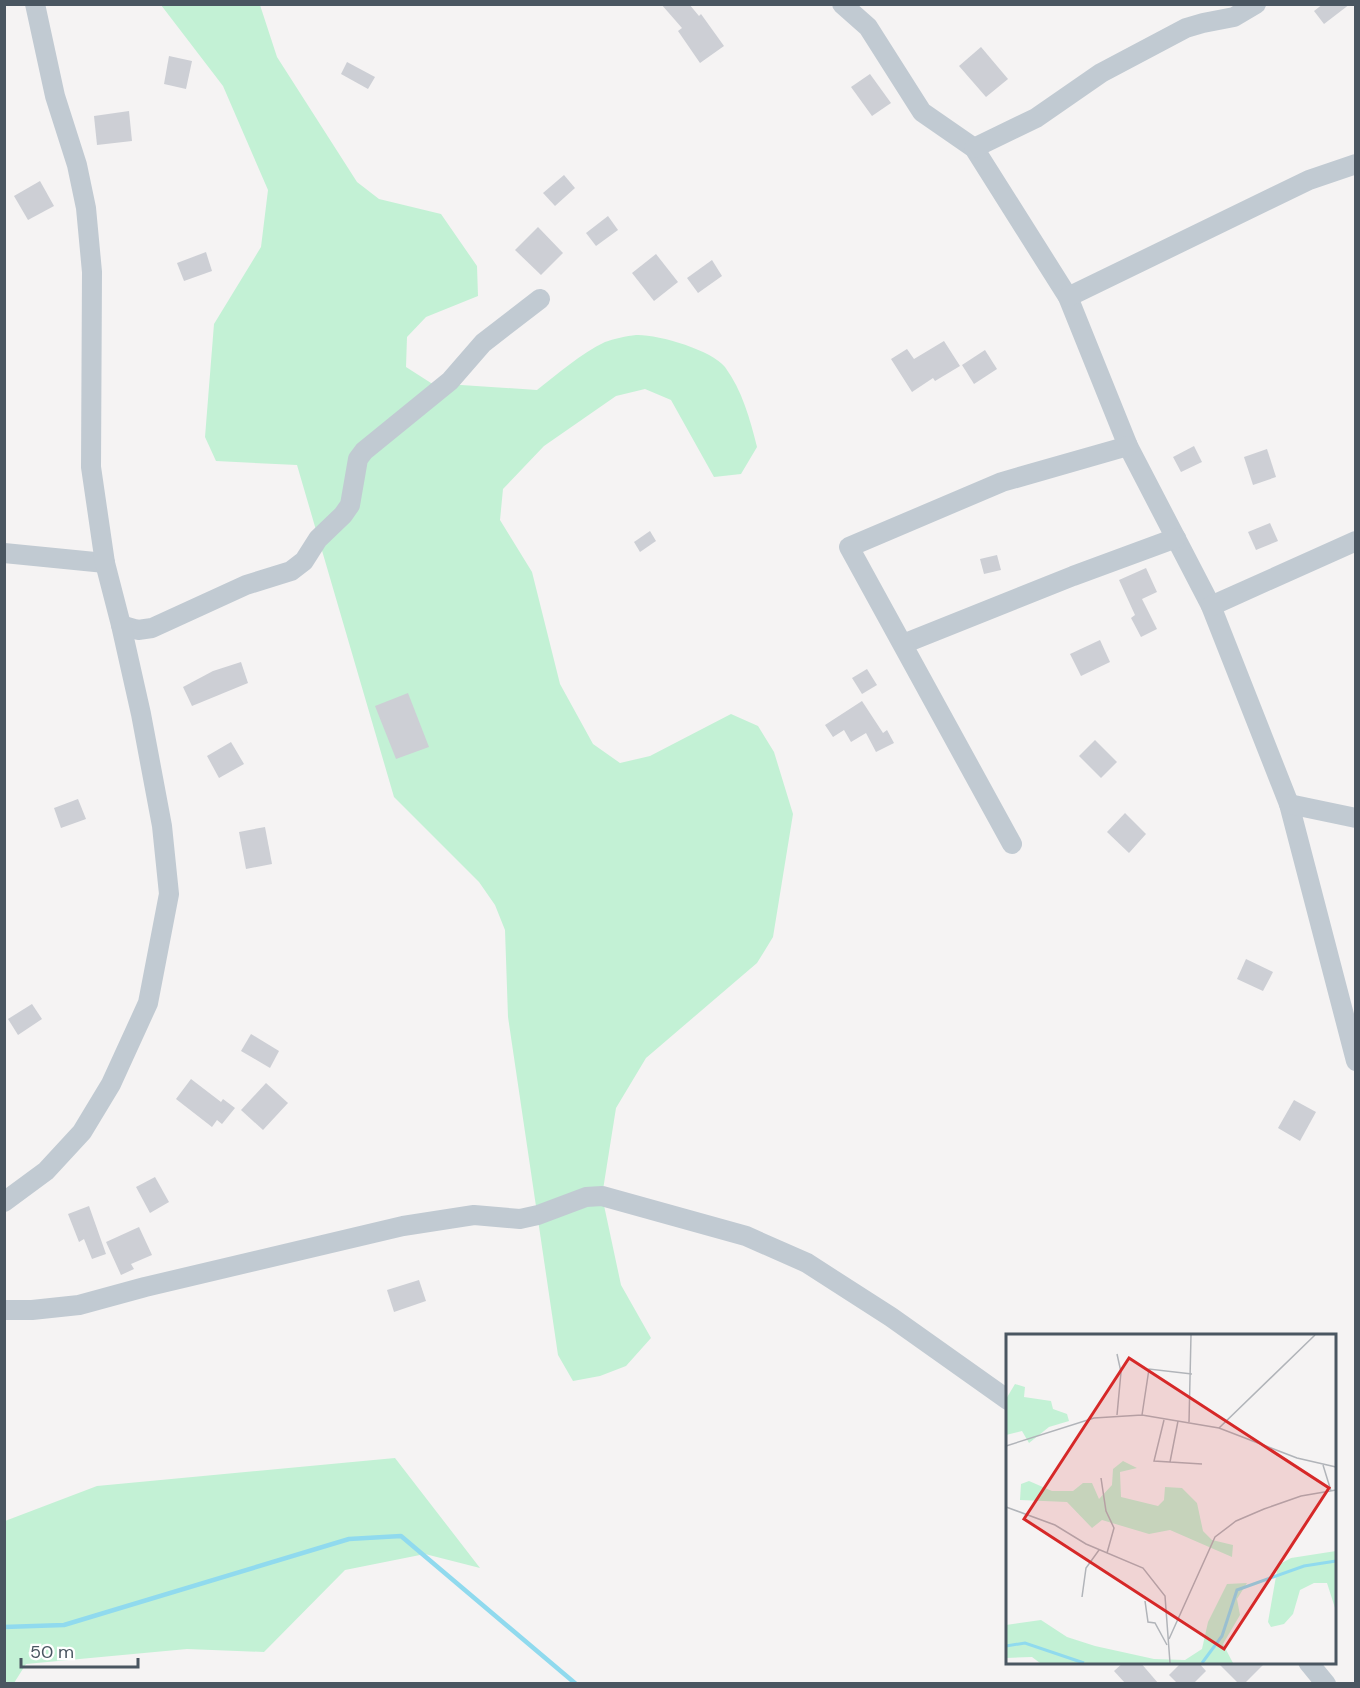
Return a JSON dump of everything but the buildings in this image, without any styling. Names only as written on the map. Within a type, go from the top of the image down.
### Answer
[{"type":"street","points":[[4,1202],[46,1171],[82,1132],[111,1084],[148,1003],[169,894],[162,826],[122,625],[105,563],[91,467],[92,272],[86,208],[77,165],[56,96],[35,4]]},
{"type":"street","points":[[842,4],[868,27],[922,112],[974,148],[1068,297],[1128,446],[1211,606],[1289,804],[1356,1060]]},
{"type":"street","points":[[974,148],[1036,118],[1101,73],[1186,28],[1234,17],[1256,4]]},
{"type":"street","points":[[1068,297],[1309,180],[1356,164]]},
{"type":"street","points":[[122,625],[138,630],[152,628],[246,585],[291,571],[304,561],[318,539],[350,505],[358,459],[364,451],[450,381],[483,343],[540,299]]},
{"type":"street","points":[[1012,844],[849,547],[1002,482],[1128,446]]},
{"type":"street","points":[[903,644],[1072,576],[1176,538]]},
{"type":"street","points":[[1211,606],[1356,541]]},
{"type":"street","points":[[4,553],[105,563]]},
{"type":"street","points":[[1289,804],[1356,818]]},
{"type":"street","points":[[4,1310],[32,1310],[79,1305],[404,1226],[474,1215],[520,1219],[538,1215],[586,1197],[602,1196],[746,1236],[807,1263],[891,1317],[1006,1399]]},
{"type":"street","points":[[1310,1664],[1326,1683]]},
{"type":"green space","points":[[161,5],[260,5],[277,57],[357,182],[379,199],[441,214],[477,266],[478,296],[426,317],[407,337],[406,367],[431,383],[537,390],[578,358],[605,342],[628,336],[645,335],[684,344],[718,361],[725,367],[736,385],[748,415],[757,447],[741,474],[714,477],[671,400],[645,389],[616,396],[544,446],[503,489],[500,520],[532,572],[560,684],[593,744],[620,763],[650,756],[731,714],[758,726],[774,752],[793,814],[773,937],[757,963],[646,1058],[616,1108],[602,1196],[621,1285],[651,1338],[626,1366],[600,1376],[573,1381],[558,1355],[508,1017],[505,930],[495,905],[479,882],[394,797],[297,465],[216,461],[205,437],[214,324],[261,247],[268,190],[223,86]]},
{"type":"green space","points":[[395,1458],[480,1568],[425,1554],[345,1570],[264,1652],[187,1649],[26,1664],[14,1683],[5,1683],[5,1521],[97,1486]]},
{"type":"waterway","points":[[4,1627],[64,1625],[349,1539],[401,1536],[576,1684]]}]
